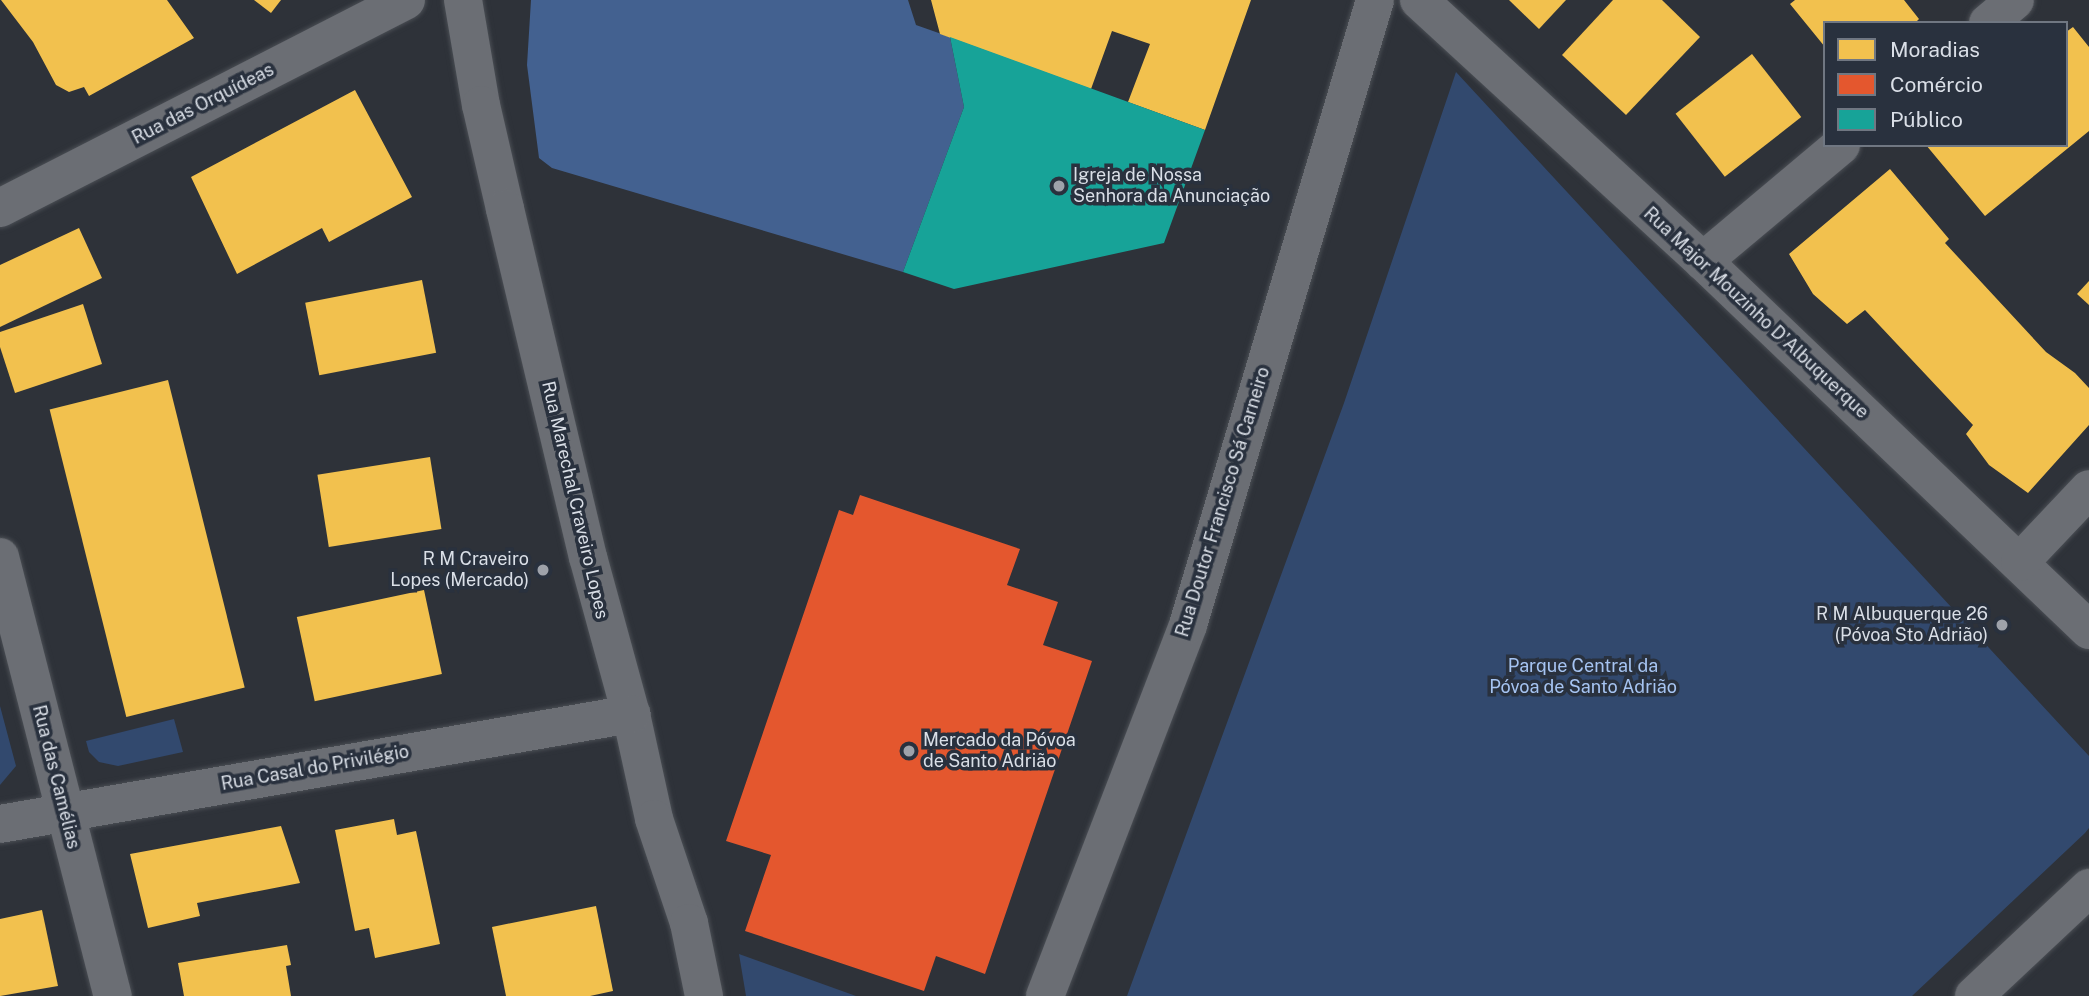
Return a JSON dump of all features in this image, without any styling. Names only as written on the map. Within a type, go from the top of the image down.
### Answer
[{"type":"street","name":"Rua das Orquídeas","points":[[0,208],[406,0]]},
{"type":"street","name":"Rua Marechal Craveiro Lopes","points":[[463,0],[481,105],[609,642],[631,714],[654,819],[688,923],[704,996]]},
{"type":"street","name":"Rua Doutor Francisco Sá Carneiro","points":[[1045,996],[1188,625],[1375,0]]},
{"type":"street","name":"Rua Major Mouzinho D'Albuquerque","points":[[1419,0],[1703,261],[2089,630]]},
{"type":"street","points":[[1990,21],[2015,0]]},
{"type":"street","points":[[1703,261],[1839,147]]},
{"type":"street","points":[[2020,562],[2089,489]]},
{"type":"street","name":"Rua das Camélias","points":[[0,557],[113,996]]},
{"type":"street","name":"Rua Casal do Privilégio","points":[[0,824],[631,714]]},
{"type":"street","points":[[1974,996],[2089,888]]},
{"type":"green space","name":"Parque Central da Póvoa de Santo Adrião","points":[[1456,72],[2089,756],[2089,828],[1912,996],[1127,996],[1344,403]]},
{"type":"green space","points":[[0,706],[16,766],[0,785]]},
{"type":"green space","points":[[174,719],[183,752],[118,766],[99,762],[89,752],[86,741]]},
{"type":"green space","points":[[739,954],[856,996],[746,996]]},
{"type":"shaded area","points":[[531,0],[908,0],[916,25],[950,37],[964,107],[903,272],[552,168],[539,158],[527,65]]},
{"type":"building: Moradias","points":[[1,0],[167,0],[194,38],[89,96],[84,87],[69,92],[56,85],[33,42]]},
{"type":"building: Moradias","points":[[254,0],[281,0],[271,13]]},
{"type":"building: Moradias","points":[[931,0],[1251,0],[1205,130],[1128,102],[1150,44],[1112,31],[1091,89],[940,34]]},
{"type":"building: Moradias","points":[[1509,0],[1566,0],[1539,29]]},
{"type":"building: Moradias","points":[[1613,0],[1662,0],[1700,37],[1626,115],[1562,55]]},
{"type":"building: Moradias","points":[[1795,0],[1904,0],[1919,19],[1823,21],[1823,45],[1790,4]]},
{"type":"building: Moradias","points":[[2073,27],[2089,47],[2089,131],[1985,216],[1928,147],[2068,147],[2068,31]]},
{"type":"building: Moradias","points":[[1752,54],[1801,117],[1725,177],[1676,114]]},
{"type":"building: Moradias","points":[[355,90],[412,197],[329,242],[322,228],[237,274],[191,177]]},
{"type":"building: Moradias","points":[[1890,169],[1949,239],[1945,243],[2046,352],[2075,373],[2089,388],[2089,425],[2028,493],[1989,465],[1966,434],[1973,425],[1865,310],[1847,324],[1813,294],[1789,254]]},
{"type":"building: Moradias","points":[[79,228],[102,278],[0,327],[0,265]]},
{"type":"building: Moradias","points":[[422,280],[436,353],[319,375],[305,303]]},
{"type":"building: Moradias","points":[[2089,281],[2089,305],[2077,294]]},
{"type":"building: Moradias","points":[[83,304],[102,364],[15,393],[0,347],[0,332]]},
{"type":"building: Moradias","points":[[168,380],[245,688],[126,717],[50,410]]},
{"type":"building: Moradias","points":[[430,457],[441,529],[329,547],[317,475]]},
{"type":"building: Moradias","points":[[424,590],[442,674],[315,701],[297,617]]},
{"type":"building: Moradias","points":[[394,819],[397,835],[416,831],[440,944],[375,958],[369,928],[355,931],[335,830]]},
{"type":"building: Moradias","points":[[281,826],[300,883],[197,903],[200,916],[148,928],[130,854]]},
{"type":"building: Moradias","points":[[596,906],[613,991],[590,996],[506,996],[492,927]]},
{"type":"building: Moradias","points":[[42,910],[58,986],[0,996],[0,919]]},
{"type":"building: Moradias","points":[[287,945],[291,965],[286,966],[291,996],[184,996],[178,963]]},
{"type":"building: Comércio","name":"Mercado da Póvoa de Santo Adrião","points":[[860,495],[1020,549],[1007,585],[1058,602],[1043,645],[1092,661],[985,974],[936,956],[924,991],[745,931],[771,855],[726,841],[839,510],[853,515]]},
{"type":"building: Público","name":"Igreja de Nossa Senhora da Anunciação","points":[[950,37],[1205,130],[1164,243],[954,289],[903,272],[964,107]]},
{"type":"place","name":"Igreja de Nossa Senhora da Anunciação","points":[[1059,186]]},
{"type":"place","name":"R M Craveiro Lopes (Mercado)","points":[[543,570]]},
{"type":"place","name":"R M Albuquerque 26 (Póvoa Sto Adrião)","points":[[2002,625]]},
{"type":"place","name":"Mercado da Póvoa de Santo Adrião","points":[[909,751]]}]
